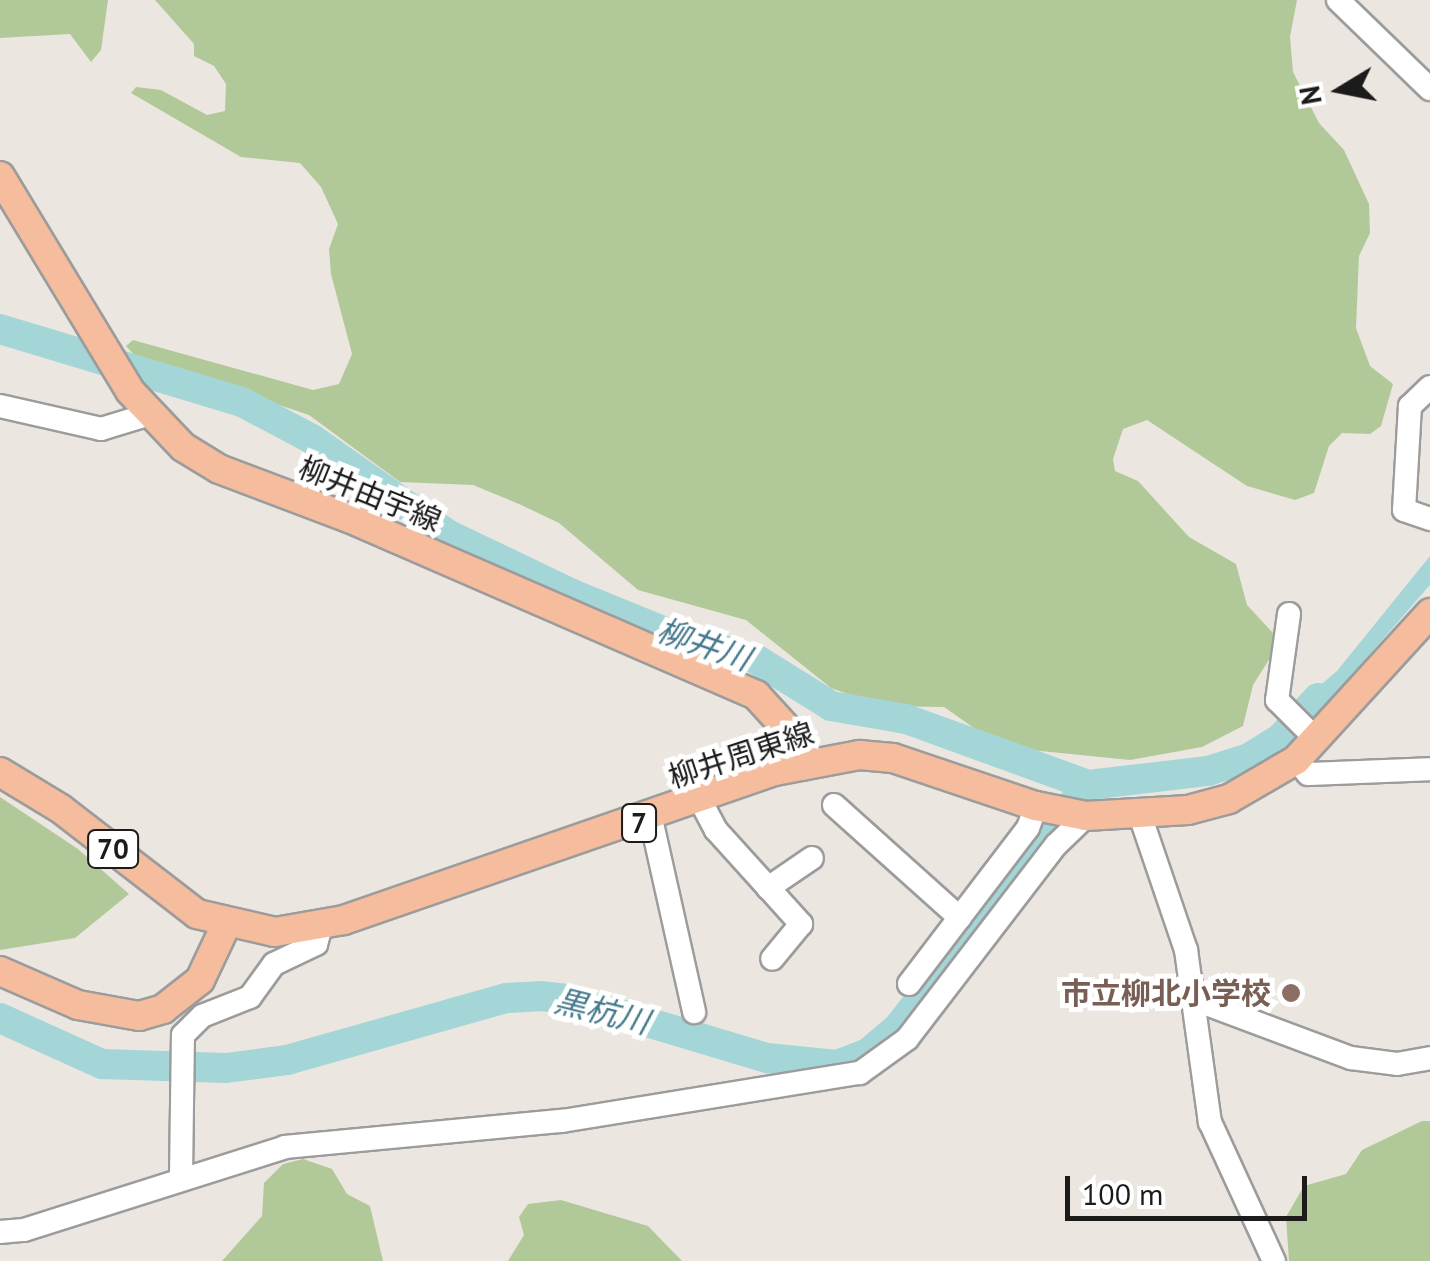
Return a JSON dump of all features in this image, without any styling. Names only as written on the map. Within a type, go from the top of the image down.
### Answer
[{"type":"main road","name":"柳井由宇線","points":[[0,176],[147,415],[219,469],[350,518],[756,695],[786,724],[803,764]]},
{"type":"main road","name":"柳井周東線","points":[[226,925],[275,932],[321,927],[651,819],[803,764],[859,755],[893,758],[1043,808],[1084,816],[1140,815],[1229,799],[1308,744],[1430,613]]},
{"type":"main road","name":"70","points":[[0,772],[62,809],[171,898],[226,925]]},
{"type":"main road","points":[[0,971],[78,1005],[139,1016],[164,1009],[200,980],[226,925]]},
{"type":"street","points":[[1338,0],[1430,89]]},
{"type":"street","points":[[1430,387],[1410,406],[1404,510],[1430,519]]},
{"type":"street","points":[[0,406],[100,429],[147,415]]},
{"type":"street","points":[[1289,614],[1276,684],[1284,708],[1308,744],[1308,774],[1430,769]]},
{"type":"street","points":[[700,800],[716,830],[801,924],[772,959]]},
{"type":"street","points":[[834,806],[960,918]]},
{"type":"street","points":[[909,984],[1043,808]]},
{"type":"street","points":[[1140,815],[1186,950],[1210,1122],[1274,1261]]},
{"type":"street","points":[[0,1232],[24,1230],[181,1176],[284,1147],[492,1130],[860,1074],[907,1039],[1084,816]]},
{"type":"street","points":[[651,819],[694,1012]]},
{"type":"street","points":[[768,888],[812,858]]},
{"type":"street","points":[[181,1176],[181,1053],[188,1027],[250,998],[274,964],[316,944],[321,927]]},
{"type":"street","points":[[1193,999],[1350,1058],[1397,1064],[1430,1058]]},
{"type":"green space","points":[[0,0],[108,0],[101,50],[91,62],[70,34],[0,38]]},
{"type":"green space","points":[[155,0],[1297,0],[1290,37],[1293,72],[1319,123],[1344,150],[1369,204],[1370,233],[1359,256],[1356,328],[1370,366],[1393,384],[1381,426],[1370,434],[1342,433],[1329,446],[1314,493],[1295,500],[1247,486],[1147,420],[1123,429],[1113,459],[1115,471],[1138,481],[1189,537],[1236,564],[1247,605],[1273,633],[1270,658],[1253,685],[1243,726],[1202,747],[1130,760],[1001,747],[944,707],[881,706],[831,688],[746,620],[638,590],[559,523],[519,504],[473,485],[400,482],[309,415],[136,357],[126,346],[133,340],[313,390],[339,384],[352,354],[331,274],[329,249],[338,224],[321,187],[300,163],[241,157],[131,93],[136,87],[161,90],[207,115],[225,111],[226,84],[214,66],[194,56],[194,44]]},
{"type":"green space","points":[[0,797],[78,849],[129,894],[75,938],[0,950]]},
{"type":"green space","points":[[1422,1121],[1430,1121],[1430,1261],[1289,1261],[1286,1217],[1304,1186],[1346,1174],[1362,1150]]},
{"type":"green space","points":[[303,1159],[332,1169],[347,1194],[370,1206],[383,1261],[222,1261],[262,1216],[264,1183],[283,1164]]},
{"type":"green space","points":[[561,1200],[648,1226],[682,1261],[508,1261],[524,1235],[519,1217],[528,1204]]},
{"type":"water","points":[[1430,556],[1430,585],[1310,723],[1295,707],[1337,671]]},
{"type":"waterway","name":"柳井川","points":[[0,329],[242,402],[312,439],[447,534],[572,594],[682,639],[754,658],[831,706],[906,719],[1088,785],[1208,771],[1249,758],[1280,739],[1318,698]]},
{"type":"waterway","name":"黒杭川","points":[[0,1018],[102,1064],[226,1068],[287,1060],[506,998],[540,996],[570,999],[767,1058],[837,1065],[868,1053],[897,1029],[1080,795]]},
{"type":"place","name":"市立柳北小学校","points":[[1291,993]]}]
